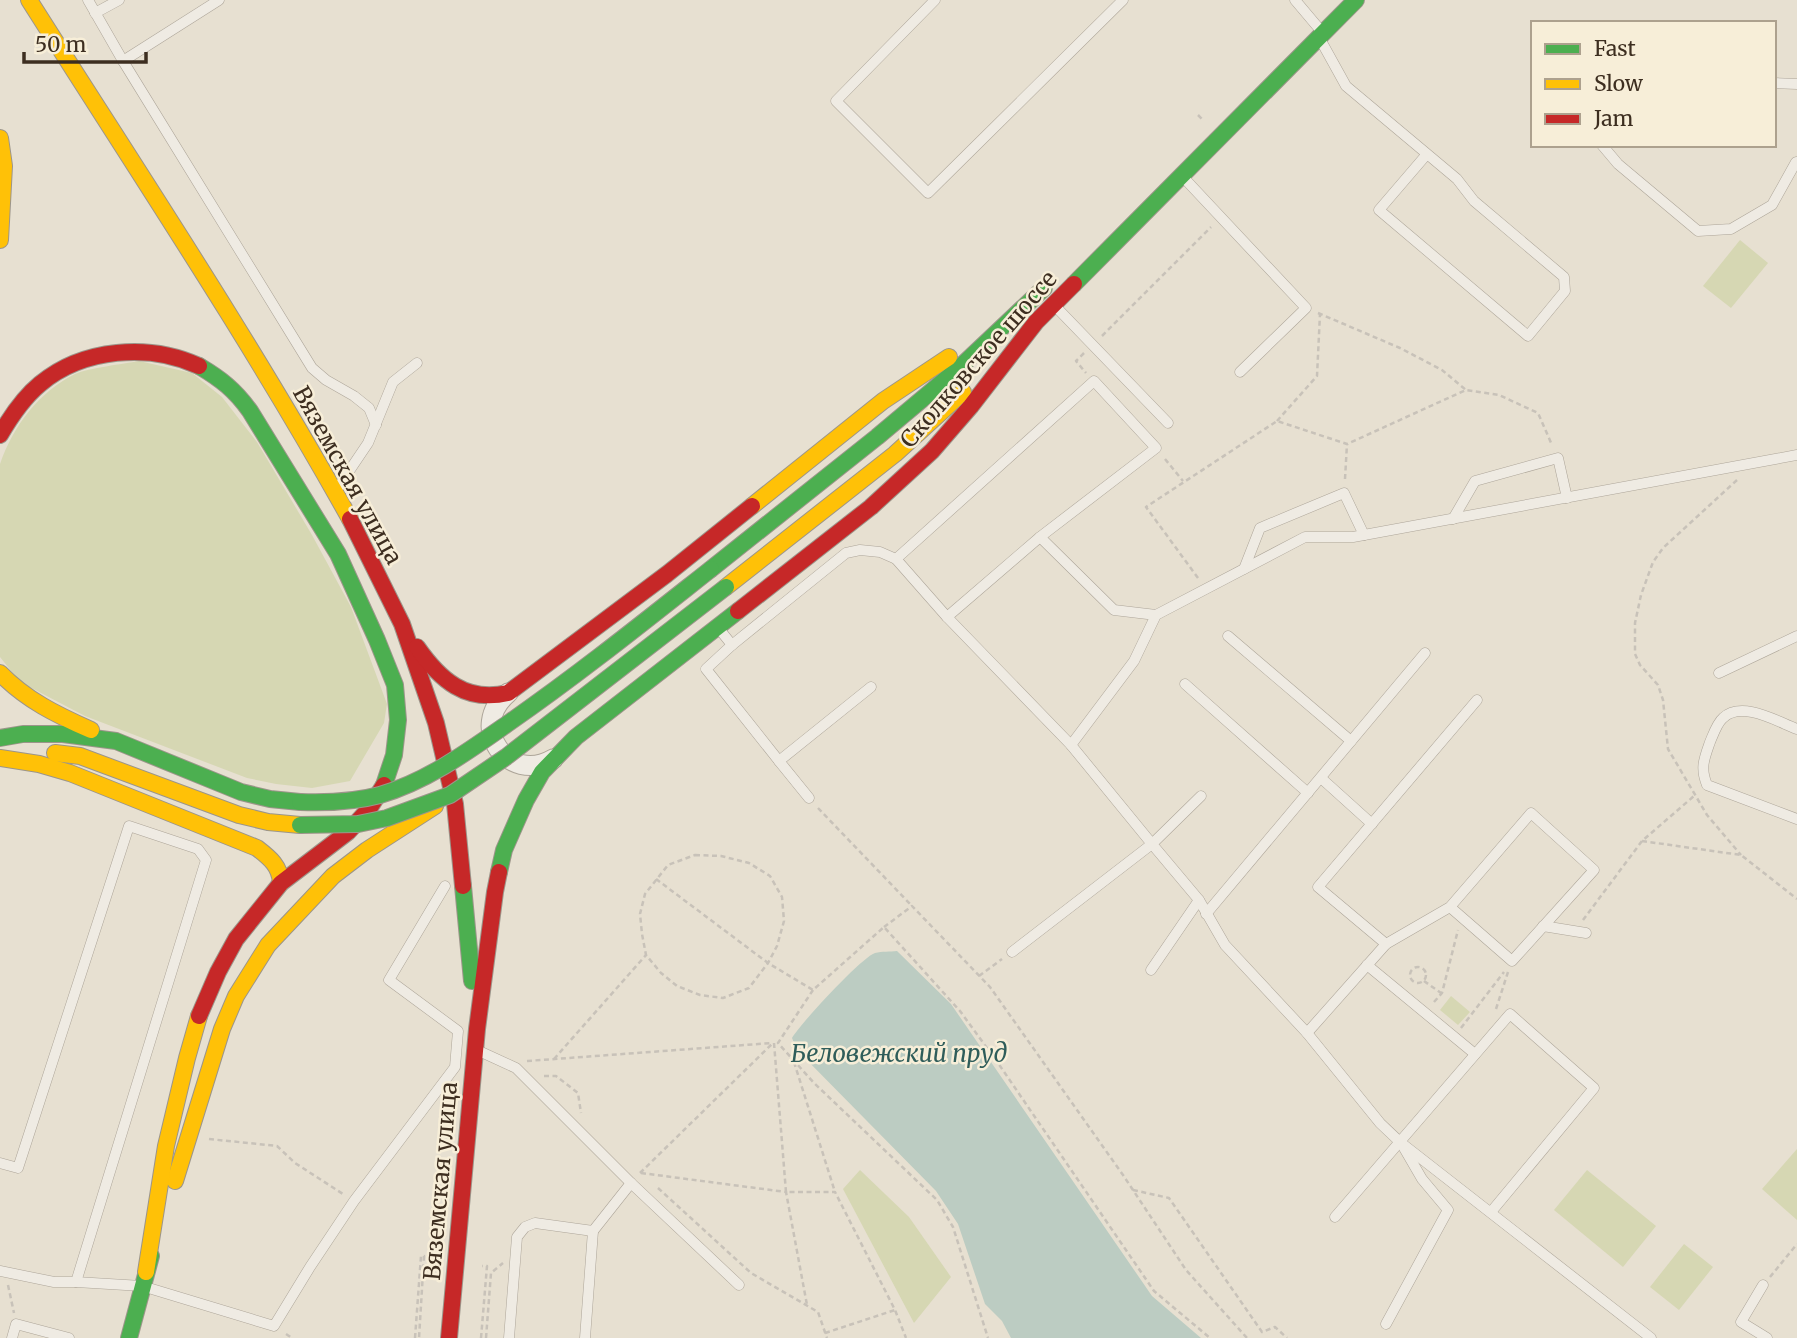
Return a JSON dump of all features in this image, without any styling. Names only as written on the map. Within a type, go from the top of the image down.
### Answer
[{"type":"main road","name":"Вяземская улица","points":[[29,0],[251,348],[335,492],[402,624],[436,723],[455,804],[477,1029]]},
{"type":"main road","name":"Сколковское шоссе","points":[[548,765],[576,737],[871,507],[932,451],[971,406],[1035,322],[1182,175],[1314,30],[1356,0]]},
{"type":"main road","name":"Сколковское шоссе","points":[[1314,30],[1327,7]]},
{"type":"main road","points":[[0,138],[4,166],[0,240]]},
{"type":"main road","points":[[0,673],[23,696],[53,713],[241,792],[300,802],[348,801],[387,793],[440,768],[542,700],[877,437],[958,369],[1054,279],[972,341],[883,401],[667,574],[508,693],[488,697],[467,693],[448,682],[427,663],[402,624]]},
{"type":"main road","points":[[129,1338],[144,1279],[209,1067],[236,996],[268,945],[333,876],[367,850],[506,757],[895,454],[1035,322]]},
{"type":"main road","points":[[0,435],[20,405],[48,378],[95,356],[120,351],[172,356],[218,377],[238,394],[250,411],[338,554],[395,685],[398,720],[394,755],[383,788],[369,809],[348,832],[281,883],[236,939],[201,1010],[166,1146],[144,1279]]},
{"type":"main road","points":[[0,738],[23,734],[63,734],[116,741]]},
{"type":"main road","points":[[0,758],[51,752],[80,756],[239,815],[268,822],[300,825],[358,824],[387,818],[450,795]]},
{"type":"main road","points":[[0,758],[39,764],[70,773],[257,848],[278,867],[281,883]]},
{"type":"main road","name":"Вяземская улица","points":[[449,1338],[477,1029],[495,892],[504,850],[526,800],[548,765]]},
{"type":"street","points":[[508,693],[498,703],[492,715],[492,736],[498,748],[508,758],[520,764],[548,765]]},
{"type":"lane","points":[[88,0],[313,368],[326,380],[369,408],[376,425]]},
{"type":"lane","points":[[95,13],[119,0]]},
{"type":"lane","points":[[123,61],[219,0]]},
{"type":"lane","points":[[935,0],[836,102],[928,193],[1123,0]]},
{"type":"lane","points":[[1295,0],[1346,86],[1427,154],[1457,180],[1474,201],[1564,277],[1565,291],[1528,336],[1379,211],[1427,154]]},
{"type":"lane","points":[[1776,83],[1797,84]]},
{"type":"lane","points":[[1604,147],[1618,164],[1698,231],[1731,229],[1772,205],[1797,162]]},
{"type":"lane","points":[[1182,175],[1306,308],[1240,372]]},
{"type":"lane","points":[[1053,304],[1168,423]]},
{"type":"lane","points":[[335,492],[368,443],[393,382],[417,363]]},
{"type":"lane","points":[[896,559],[1094,381],[1156,448],[1040,537],[947,617]]},
{"type":"lane","points":[[1040,537],[1114,610],[1156,615],[1305,537],[1353,537],[1797,455]]},
{"type":"lane","points":[[1452,519],[1475,481],[1558,458],[1567,498]]},
{"type":"lane","points":[[1244,569],[1260,528],[1344,493],[1364,535]]},
{"type":"lane","points":[[809,798],[706,669],[846,553],[860,550],[880,552],[896,559],[947,617],[1071,745],[1199,900],[1225,945],[1307,1033],[1380,1123],[1400,1142],[1651,1338]]},
{"type":"lane","points":[[1071,745],[1134,661],[1156,615]]},
{"type":"lane","points":[[717,627],[732,645]]},
{"type":"lane","points":[[1228,636],[1351,741]]},
{"type":"lane","points":[[1719,673],[1797,636]]},
{"type":"lane","points":[[1206,914],[1425,653]]},
{"type":"lane","points":[[1185,684],[1308,793]]},
{"type":"lane","points":[[779,761],[872,687]]},
{"type":"lane","points":[[1386,944],[1318,887],[1477,700]]},
{"type":"lane","points":[[1797,729],[1751,711],[1737,711],[1723,718],[1713,735],[1704,757],[1702,774],[1707,785],[1797,819]]},
{"type":"lane","points":[[1321,778],[1372,824]]},
{"type":"lane","points":[[1012,952],[1153,844],[1201,796]]},
{"type":"lane","points":[[1307,1033],[1386,944],[1450,906],[1531,813],[1594,870],[1512,961],[1450,906]]},
{"type":"lane","points":[[0,1163],[18,1168],[129,826],[198,849],[206,860],[76,1282]]},
{"type":"lane","points":[[198,849],[213,830]]},
{"type":"lane","points":[[3,1271],[54,1282],[144,1279],[274,1326],[354,1201],[455,1067],[458,1031],[389,980],[444,886]]},
{"type":"lane","points":[[1151,971],[1199,900]]},
{"type":"lane","points":[[1543,926],[1586,933]]},
{"type":"lane","points":[[1367,965],[1475,1054]]},
{"type":"lane","points":[[1335,1217],[1510,1014],[1594,1088],[1491,1212]]},
{"type":"lane","points":[[475,1049],[516,1068],[631,1183],[739,1285]]},
{"type":"lane","points":[[1386,1324],[1448,1210],[1422,1178],[1400,1142]]},
{"type":"lane","points":[[585,1338],[593,1231],[631,1183]]},
{"type":"lane","points":[[509,1338],[517,1237],[525,1227],[535,1223],[593,1231]]},
{"type":"lane","points":[[1763,1285],[1741,1322],[1767,1338]]},
{"type":"lane","points":[[12,1338],[16,1324],[69,1338]]},
{"type":"path","points":[[1199,115],[1202,118]]},
{"type":"path","points":[[1076,361],[1221,217]]},
{"type":"path","points":[[1206,589],[1146,507],[1277,421],[1317,376],[1320,314],[1400,348],[1442,370],[1465,390],[1499,395],[1538,413],[1558,458]]},
{"type":"path","points":[[1277,421],[1347,444],[1465,390]]},
{"type":"path","points":[[1344,493],[1347,444]]},
{"type":"path","points":[[1156,448],[1184,482]]},
{"type":"path","points":[[1735,466],[1737,480],[1663,548],[1653,562],[1635,622],[1635,654],[1640,665],[1658,685],[1668,749],[1707,816],[1741,855],[1797,899]]},
{"type":"path","points":[[1574,932],[1642,841],[1707,785]]},
{"type":"path","points":[[809,798],[990,988],[1133,1190],[1186,1270],[1247,1338]]},
{"type":"path","points":[[1642,841],[1741,855]]},
{"type":"path","points":[[695,855],[721,856],[749,863],[770,876],[782,897],[784,921],[778,946],[749,988],[723,998],[700,995],[677,986],[661,973],[646,955],[640,914],[645,894],[668,865],[695,855]]},
{"type":"path","points":[[656,879],[768,963],[813,990]]},
{"type":"path","points":[[631,1183],[776,1043],[813,990],[884,927],[912,906]]},
{"type":"path","points":[[1425,1013],[1442,993],[1461,916]]},
{"type":"path","points":[[884,927],[960,1010],[1154,1291],[1210,1338]]},
{"type":"path","points":[[979,976],[1012,952]]},
{"type":"path","points":[[554,1059],[646,955]]},
{"type":"path","points":[[1454,1037],[1512,961]]},
{"type":"path","points":[[1486,1042],[1512,961]]},
{"type":"path","points":[[1423,969],[1424,981],[1413,982],[1410,978],[1412,970],[1423,969]]},
{"type":"path","points":[[1424,981],[1442,993]]},
{"type":"path","points":[[776,1043],[786,1192],[807,1305]]},
{"type":"path","points":[[534,1069],[525,1061],[776,1043],[814,1083],[937,1200],[953,1227],[988,1338]]},
{"type":"path","points":[[793,1060],[835,1192],[895,1310],[906,1338]]},
{"type":"path","points":[[543,1076],[556,1076],[578,1093],[581,1113]]},
{"type":"path","points":[[193,1121],[207,1138],[277,1146],[295,1163],[354,1201]]},
{"type":"path","points":[[640,1172],[786,1192],[835,1192]]},
{"type":"path","points":[[640,1172],[751,1273],[818,1311],[827,1338]]},
{"type":"path","points":[[1133,1190],[1169,1198],[1262,1332],[1275,1327],[1287,1338]]},
{"type":"path","points":[[1763,1285],[1797,1244]]},
{"type":"path","points":[[421,1256],[424,1256],[417,1338],[421,1256]]},
{"type":"path","points":[[482,1266],[487,1266],[484,1338]]},
{"type":"path","points":[[3,1271],[16,1324]]},
{"type":"path","points":[[825,1333],[895,1310]]},
{"type":"green space","points":[[1740,240],[1768,263],[1731,308],[1703,286]]},
{"type":"green space","points":[[139,361],[192,373],[222,397],[257,442],[351,607],[387,704],[384,723],[350,781],[312,788],[247,778],[85,716],[20,682],[0,657],[0,464],[5,450],[29,412],[62,381],[81,372]]},
{"type":"green space","points":[[1451,996],[1470,1012],[1458,1025],[1440,1010]]},
{"type":"green space","points":[[1797,1149],[1797,1220],[1762,1189]]},
{"type":"green space","points":[[860,1170],[909,1217],[951,1277],[914,1323],[843,1189]]},
{"type":"green space","points":[[1587,1170],[1656,1226],[1623,1267],[1554,1210]]},
{"type":"green space","points":[[1684,1244],[1713,1267],[1679,1310],[1650,1287]]},
{"type":"water","name":"Беловежский пруд","points":[[897,951],[951,1004],[1152,1296],[1201,1338],[1011,1338],[1002,1321],[985,1304],[958,1224],[936,1191],[797,1050],[792,1038],[832,992],[868,957],[878,952]]},
{"type":"traffic: fast","points":[[1074,284],[1356,0]]},
{"type":"traffic: fast","points":[[711,569],[958,369],[1044,288]]},
{"type":"traffic: fast","points":[[199,366],[227,386],[250,411],[338,554],[377,640],[395,685],[398,720],[394,755],[384,785]]},
{"type":"traffic: fast","points":[[300,802],[340,801],[380,795],[415,782],[448,764],[561,685],[711,569]]},
{"type":"traffic: fast","points":[[300,825],[358,824],[387,818],[450,795],[506,757],[726,587]]},
{"type":"traffic: fast","points":[[499,872],[504,850],[526,800],[542,772],[576,737],[738,611]]},
{"type":"traffic: fast","points":[[0,738],[23,734],[63,734],[116,741],[241,792],[300,802]]},
{"type":"traffic: fast","points":[[463,886],[472,981]]},
{"type":"traffic: fast","points":[[129,1338],[151,1256]]},
{"type":"traffic: slow","points":[[29,0],[234,322],[350,519]]},
{"type":"traffic: slow","points":[[0,138],[4,166],[0,240]]},
{"type":"traffic: slow","points":[[752,506],[883,401],[949,357]]},
{"type":"traffic: slow","points":[[726,587],[895,454],[963,392]]},
{"type":"traffic: slow","points":[[0,673],[42,706],[91,730]]},
{"type":"traffic: slow","points":[[55,753],[80,756],[239,815],[268,822],[300,825]]},
{"type":"traffic: slow","points":[[0,758],[39,764],[70,773],[257,848],[276,867],[281,883]]},
{"type":"traffic: slow","points":[[175,1181],[222,1029],[236,996],[268,945],[333,876],[367,850],[435,806]]},
{"type":"traffic: slow","points":[[146,1272],[166,1146],[199,1016]]},
{"type":"traffic: jam","points":[[738,611],[871,507],[932,451],[971,406],[1036,322],[1074,284]]},
{"type":"traffic: jam","points":[[0,435],[18,408],[40,384],[57,372],[96,356],[138,352],[159,354],[199,366]]},
{"type":"traffic: jam","points":[[417,647],[435,670],[455,686],[479,695],[508,693],[667,574],[752,506]]},
{"type":"traffic: jam","points":[[350,519],[402,624],[436,723],[455,804],[463,886]]},
{"type":"traffic: jam","points":[[199,1016],[236,939],[281,883],[348,832],[369,809],[384,785]]},
{"type":"traffic: jam","points":[[449,1338],[477,1029],[499,872]]}]
